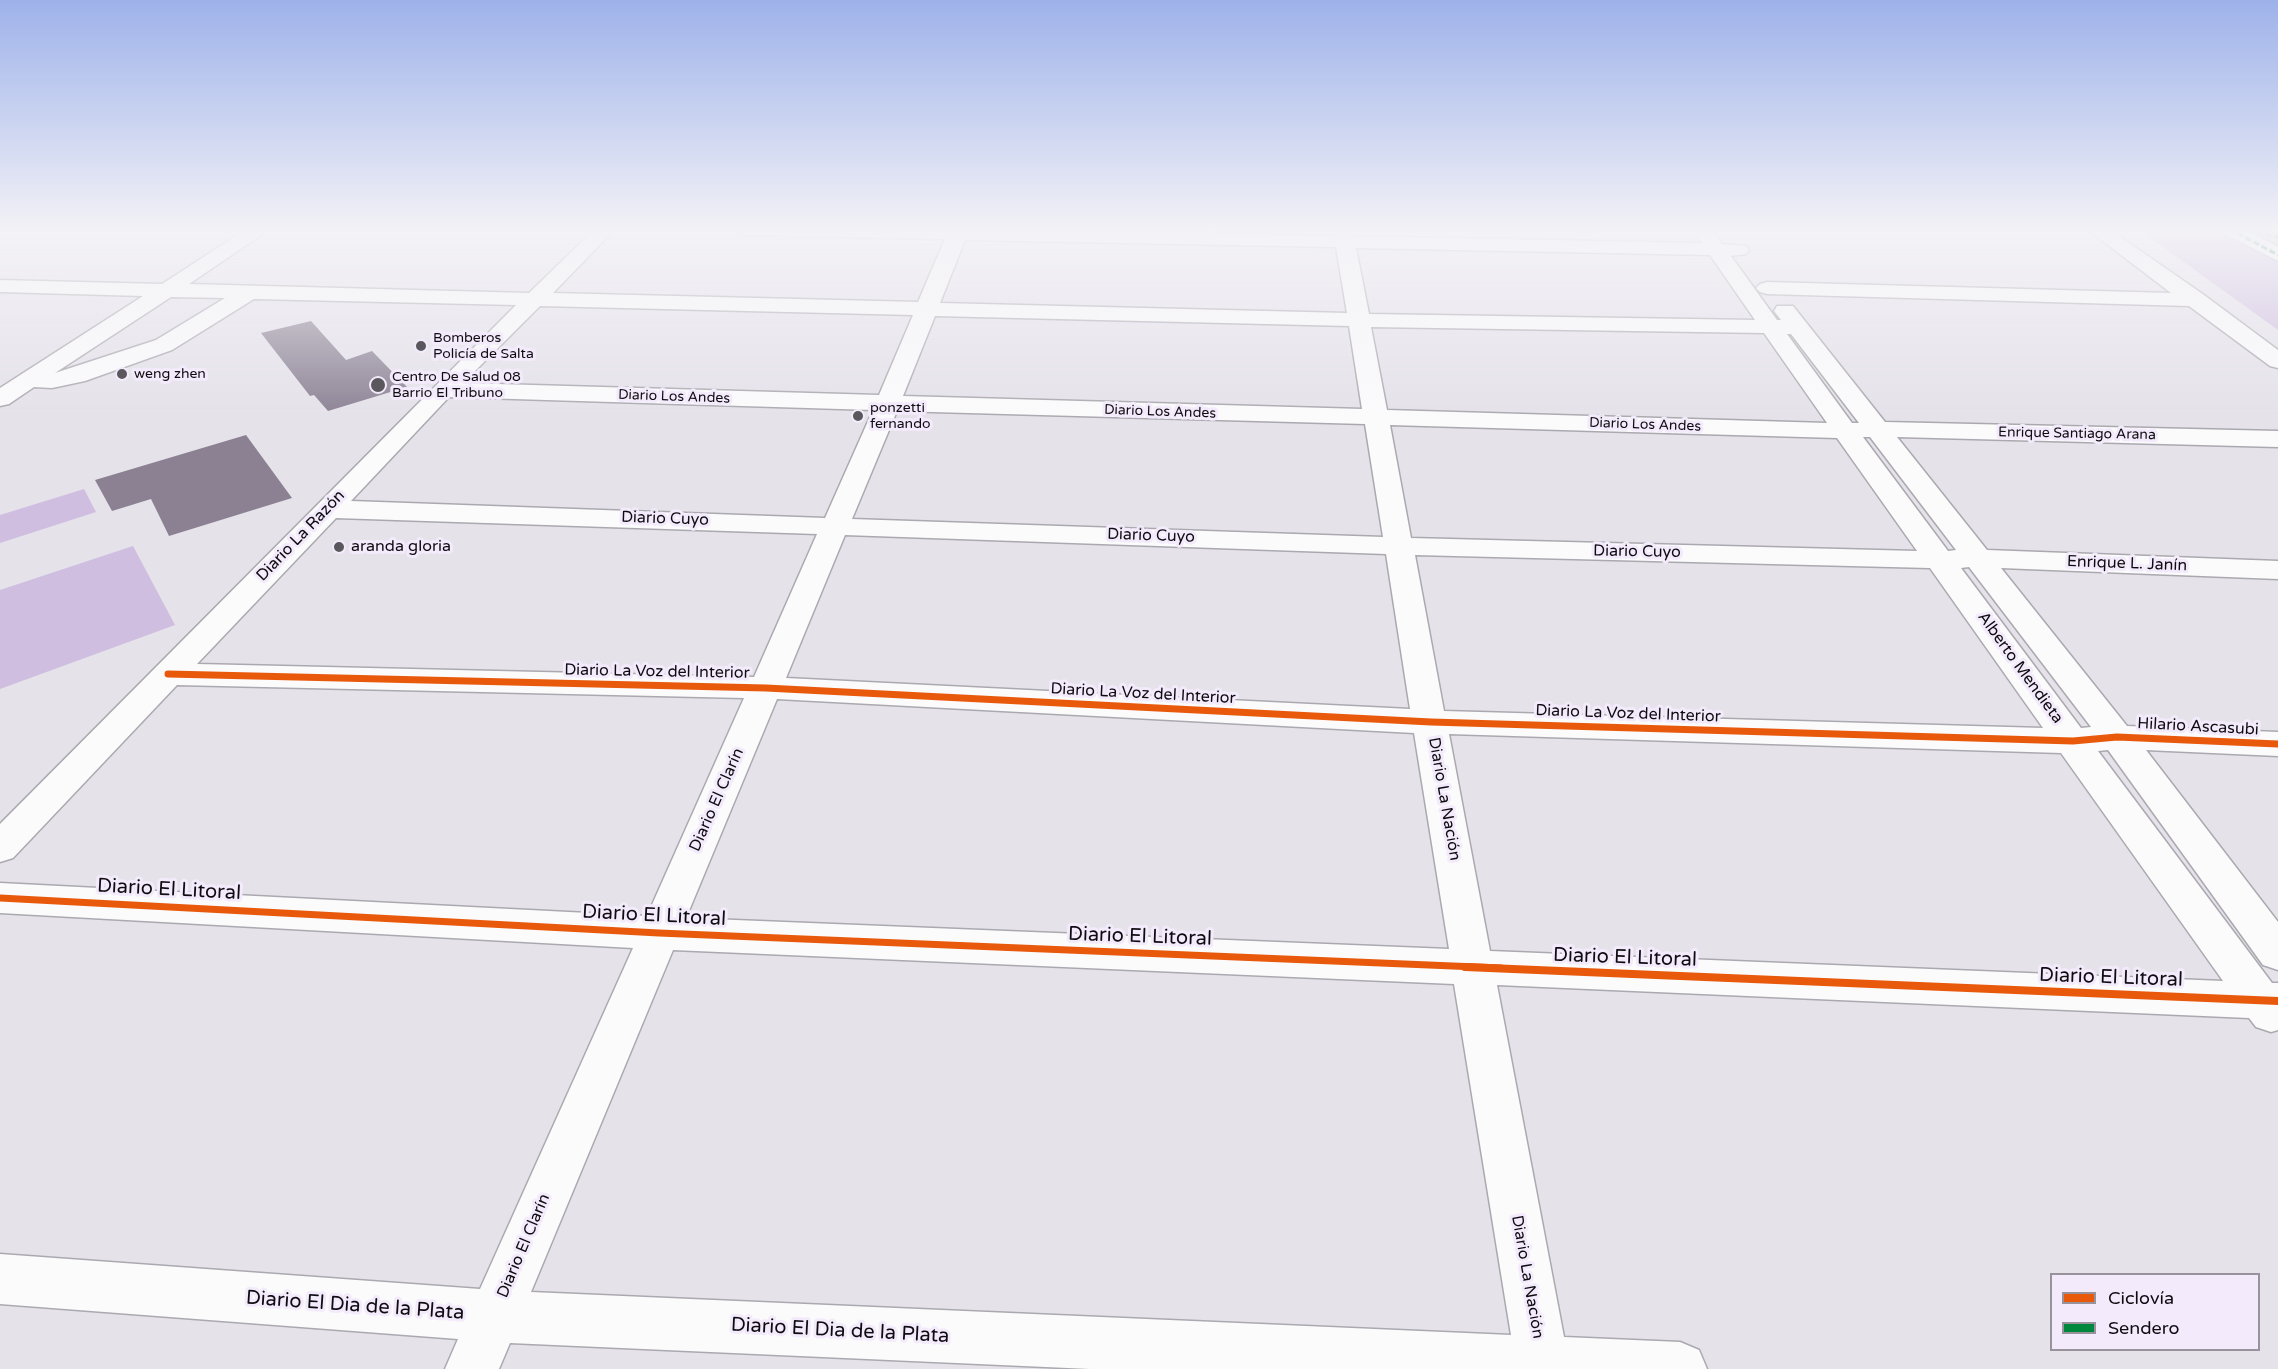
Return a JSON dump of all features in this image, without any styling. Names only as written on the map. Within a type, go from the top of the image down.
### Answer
[{"type":"street","points":[[0,399],[163,293]]},
{"type":"street","points":[[0,380],[52,381],[77,376],[139,355],[164,345],[249,293]]},
{"type":"street","points":[[286,293],[1360,320],[1798,327]]},
{"type":"street","name":"Diario La Razón","points":[[0,848],[443,390],[542,293]]},
{"type":"street","name":"Diario El Clarín","points":[[472,1369],[888,403],[932,293]]},
{"type":"street","name":"Diario La Nación","points":[[1355,293],[1542,1366]]},
{"type":"street","points":[[1750,293],[1770,327],[1860,430]]},
{"type":"street","points":[[1771,293],[1798,327],[1860,430]]},
{"type":"street","points":[[1942,293],[2196,300]]},
{"type":"street","points":[[2186,293],[2278,362]]},
{"type":"street","name":"Diario Los Andes","points":[[443,390],[1860,430]]},
{"type":"street","name":"Enrique Santiago Arana","points":[[1860,430],[2278,439]]},
{"type":"street","name":"Alberto Mendieta","points":[[1860,430],[1975,558],[2117,737],[2278,953]]},
{"type":"street","name":"Alberto Mendieta","points":[[1860,430],[1941,560],[2273,1008]]},
{"type":"street","name":"Diario Cuyo","points":[[327,509],[836,524],[1400,546],[1941,560],[1975,558]]},
{"type":"street","name":"Enrique L. Janín","points":[[1975,558],[2278,570]]},
{"type":"street","name":"Diario La Voz del Interior","points":[[168,674],[766,688],[1431,722],[2073,741],[2117,737]]},
{"type":"street","name":"Hilario Ascasubi","points":[[2117,737],[2278,744]]},
{"type":"street","name":"Diario El Litoral","points":[[0,898],[659,933],[1473,968],[2273,1008]]},
{"type":"street","name":"Diario El Dia de la Plata","points":[[0,1279],[494,1316],[1542,1366],[1680,1369]]},
{"type":"shaded area","points":[[2227,293],[2278,293],[2278,330]]},
{"type":"shaded area","points":[[84,489],[96,512],[0,543],[0,515]]},
{"type":"shaded area","points":[[133,546],[175,625],[0,689],[0,590]]},
{"type":"building","points":[[311,321],[346,360],[372,351],[407,387],[328,411],[314,395],[310,396],[261,333]]},
{"type":"building","points":[[246,435],[292,498],[169,536],[151,499],[112,511],[95,480]]},
{"type":"cycle path","points":[[168,674],[766,688],[1431,722],[2073,741],[2117,737],[2278,744]]},
{"type":"cycle path","points":[[0,898],[659,933],[2278,1001]]},
{"type":"place","name":"Bomberos Policía de Salta","points":[[421,346]]},
{"type":"place","name":"weng zhen","points":[[122,374]]},
{"type":"place","name":"Centro De Salud 08 Barrio El Tribuno","points":[[378,385]]},
{"type":"place","name":"ponzetti fernando","points":[[858,416]]},
{"type":"place","name":"aranda gloria","points":[[339,547]]}]
